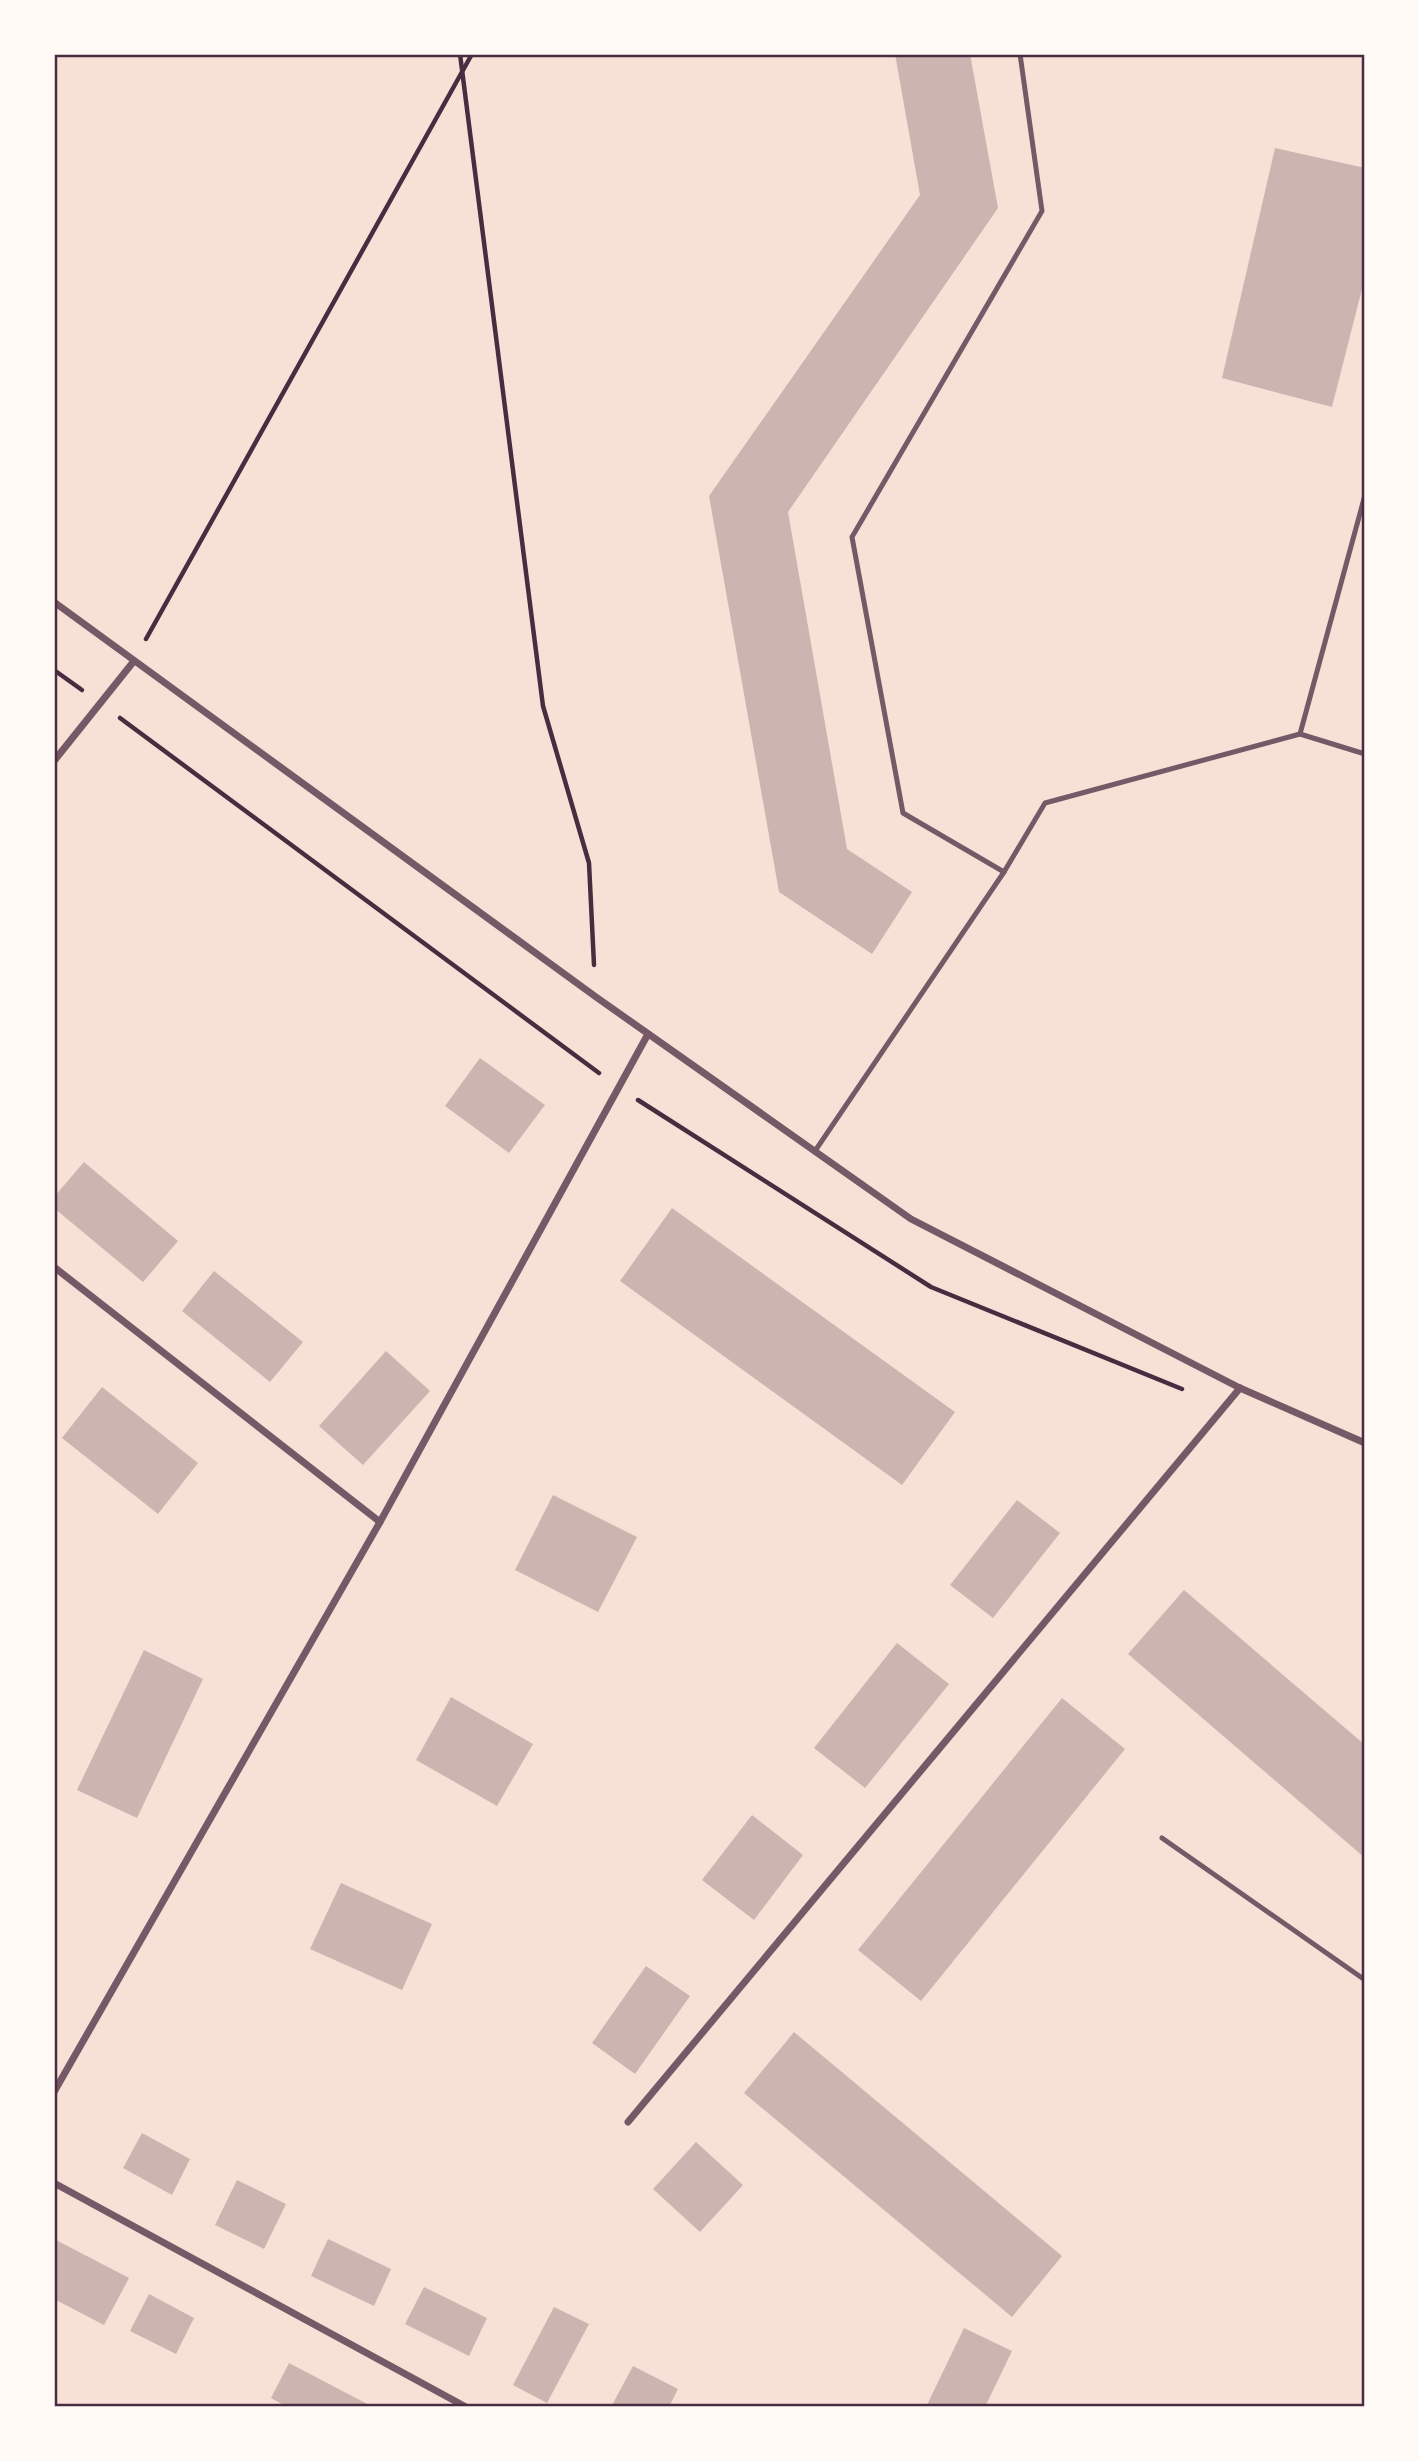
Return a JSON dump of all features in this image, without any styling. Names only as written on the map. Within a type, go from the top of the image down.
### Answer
[{"type":"street","points":[[54,602],[596,998],[911,1219],[1240,1388],[1365,1443]]},
{"type":"street","points":[[54,761],[134,661]]},
{"type":"street","points":[[54,2092],[380,1522],[648,1034]]},
{"type":"street","points":[[54,1268],[380,1522]]},
{"type":"street","points":[[628,2122],[1240,1388]]},
{"type":"street","points":[[54,2183],[466,2407]]},
{"type":"lane","points":[[1004,872],[903,813],[852,537],[1042,211],[1020,54]]},
{"type":"lane","points":[[1300,734],[1365,495]]},
{"type":"lane","points":[[815,1151],[1004,872],[1045,803],[1300,734],[1365,754]]},
{"type":"lane","points":[[1163,1838],[1365,1980]]},
{"type":"path","points":[[460,54],[543,706],[589,863],[596,998]]},
{"type":"path","points":[[134,661],[472,54]]},
{"type":"path","points":[[54,670],[618,1087],[931,1287],[1225,1407]]},
{"type":"building","points":[[895,54],[970,54],[998,208],[788,512],[847,849],[912,892],[872,954],[779,892],[709,496],[920,195]]},
{"type":"building","points":[[1275,148],[1365,168],[1365,277],[1332,407],[1222,378]]},
{"type":"building","points":[[480,1058],[545,1105],[509,1153],[445,1106]]},
{"type":"building","points":[[84,1162],[178,1241],[143,1282],[54,1208],[54,1197]]},
{"type":"building","points":[[672,1208],[955,1412],[902,1485],[620,1281]]},
{"type":"building","points":[[214,1271],[303,1342],[270,1382],[182,1311]]},
{"type":"building","points":[[386,1351],[430,1391],[363,1465],[319,1426]]},
{"type":"building","points":[[102,1387],[198,1463],[158,1514],[62,1438]]},
{"type":"building","points":[[553,1495],[637,1537],[598,1612],[515,1570]]},
{"type":"building","points":[[1017,1500],[1060,1533],[993,1618],[950,1585]]},
{"type":"building","points":[[1184,1590],[1365,1745],[1365,1858],[1128,1654]]},
{"type":"building","points":[[897,1643],[949,1684],[865,1788],[814,1748]]},
{"type":"building","points":[[144,1650],[203,1679],[137,1818],[77,1790]]},
{"type":"building","points":[[451,1697],[533,1744],[497,1806],[416,1760]]},
{"type":"building","points":[[1062,1698],[1125,1749],[921,2001],[858,1950]]},
{"type":"building","points":[[752,1815],[803,1855],[754,1920],[702,1880]]},
{"type":"building","points":[[341,1883],[432,1924],[402,1990],[310,1949]]},
{"type":"building","points":[[646,1966],[690,1996],[635,2074],[592,2043]]},
{"type":"building","points":[[794,2032],[1062,2256],[1012,2317],[744,2093]]},
{"type":"building","points":[[142,2133],[190,2159],[172,2195],[123,2168]]},
{"type":"building","points":[[696,2142],[743,2185],[700,2232],[653,2189]]},
{"type":"building","points":[[237,2180],[286,2204],[264,2249],[215,2225]]},
{"type":"building","points":[[328,2239],[391,2269],[374,2306],[311,2276]]},
{"type":"building","points":[[56,2240],[129,2278],[104,2325],[54,2299]]},
{"type":"building","points":[[424,2287],[487,2318],[469,2356],[405,2324]]},
{"type":"building","points":[[149,2294],[194,2318],[176,2354],[130,2331]]},
{"type":"building","points":[[554,2307],[589,2324],[547,2403],[513,2385]]},
{"type":"building","points":[[964,2328],[1012,2351],[985,2407],[926,2407]]},
{"type":"building","points":[[289,2363],[373,2407],[287,2407],[271,2398]]},
{"type":"building","points":[[633,2366],[678,2389],[669,2407],[611,2407]]}]
